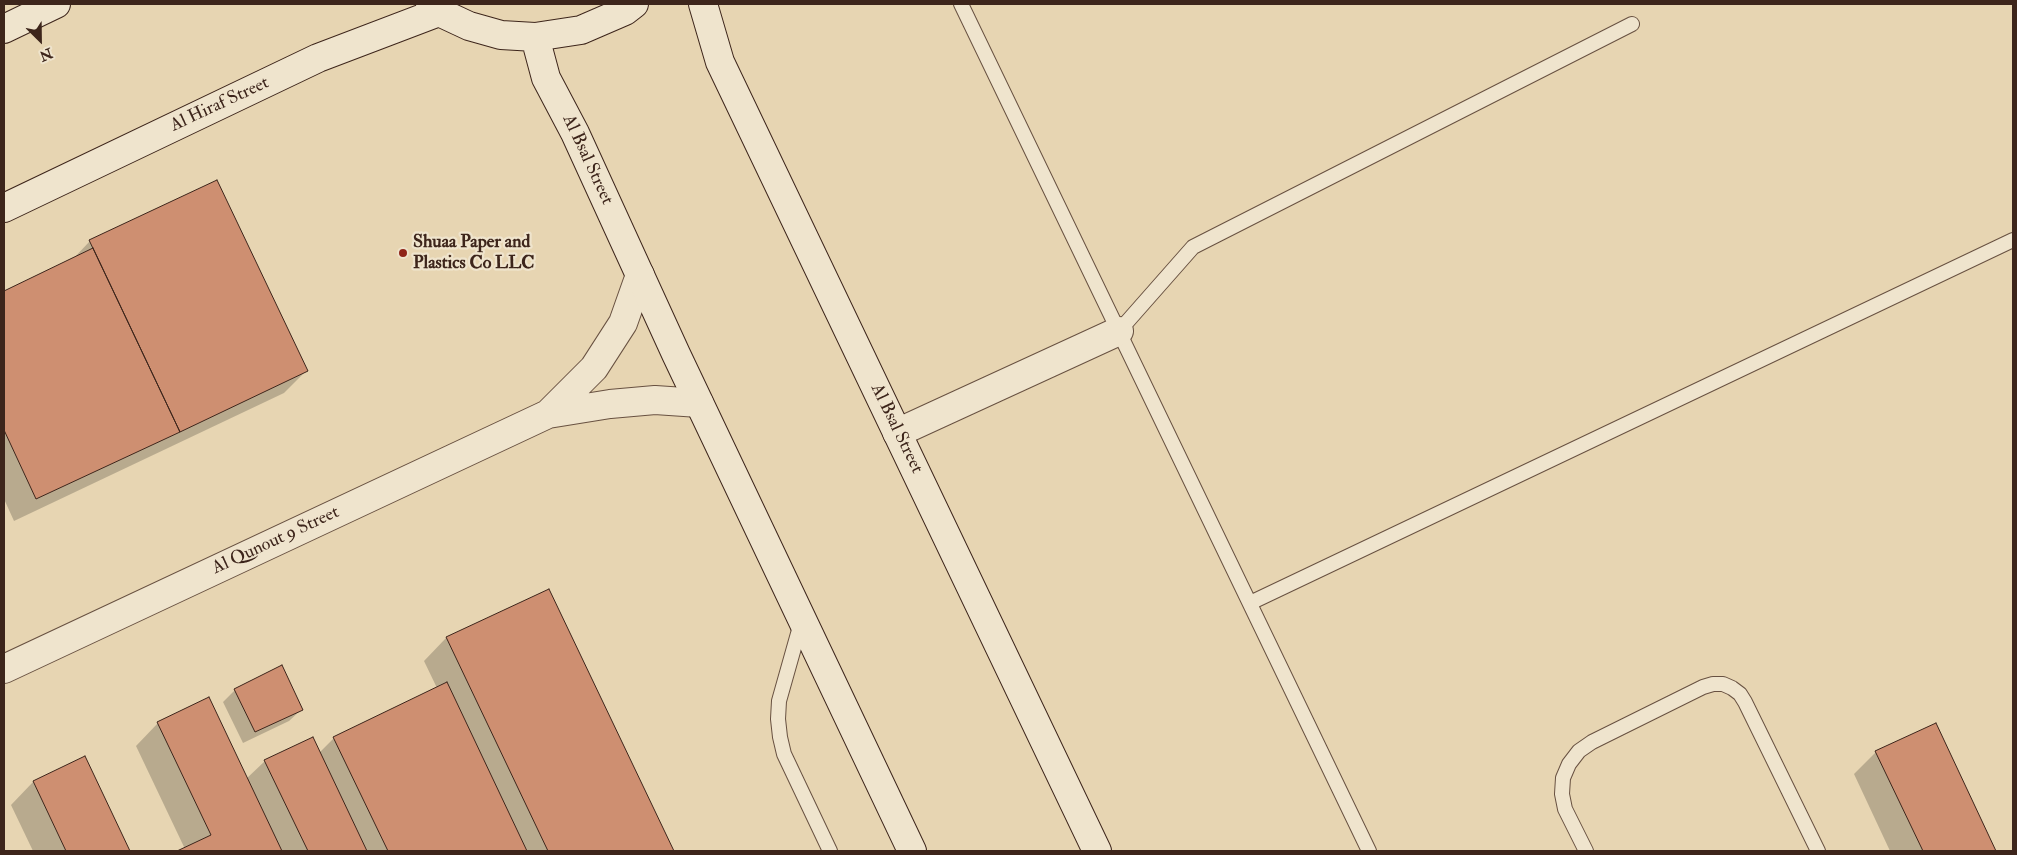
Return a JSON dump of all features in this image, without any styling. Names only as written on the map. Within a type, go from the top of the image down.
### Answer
[{"type":"street","points":[[4,29],[56,4]]},
{"type":"street","points":[[434,8],[469,26],[501,35],[535,37],[582,30],[625,11],[634,4]]},
{"type":"street","name":"Al Bsal Street","points":[[703,4],[720,62],[1097,851]]},
{"type":"street","name":"Al Hiraf Street","points":[[4,208],[318,58],[434,8]]},
{"type":"street","name":"Al Bsal Street","points":[[535,37],[546,78],[575,133],[699,403],[912,851]]},
{"type":"street","name":"Al Qunout 9 Street","points":[[548,414],[594,368],[623,323],[640,275]]},
{"type":"street","points":[[897,433],[1119,332]]},
{"type":"street","name":"Al Qunout 9 Street","points":[[4,669],[548,414],[610,404],[654,400],[699,403]]},
{"type":"lane","points":[[961,4],[1368,851]]},
{"type":"lane","points":[[1119,332],[1193,247],[1632,24]]},
{"type":"lane","points":[[1250,603],[2013,240]]},
{"type":"lane","points":[[802,620],[779,701],[780,737],[784,754],[830,851]]},
{"type":"lane","points":[[1586,851],[1565,809],[1562,794],[1564,778],[1569,764],[1579,751],[1592,742],[1703,687],[1723,684],[1740,694],[1745,702],[1818,851]]},
{"type":"building","points":[[217,180],[308,371],[180,432],[89,240]]},
{"type":"building","points":[[93,248],[180,432],[36,499],[4,430],[4,291]]},
{"type":"building","points":[[549,589],[674,851],[548,851],[446,637]]},
{"type":"building","points":[[282,665],[303,710],[255,732],[234,689]]},
{"type":"building","points":[[447,682],[527,851],[388,851],[333,737]]},
{"type":"building","points":[[209,697],[282,851],[177,851],[211,835],[157,722]]},
{"type":"building","points":[[1936,723],[1996,851],[1923,851],[1875,751]]},
{"type":"building","points":[[313,737],[367,851],[308,851],[264,760]]},
{"type":"building","points":[[85,756],[130,851],[66,851],[33,781]]},
{"type":"place","name":"Shuaa Paper and Plastics Co LLC","points":[[403,253]]}]
